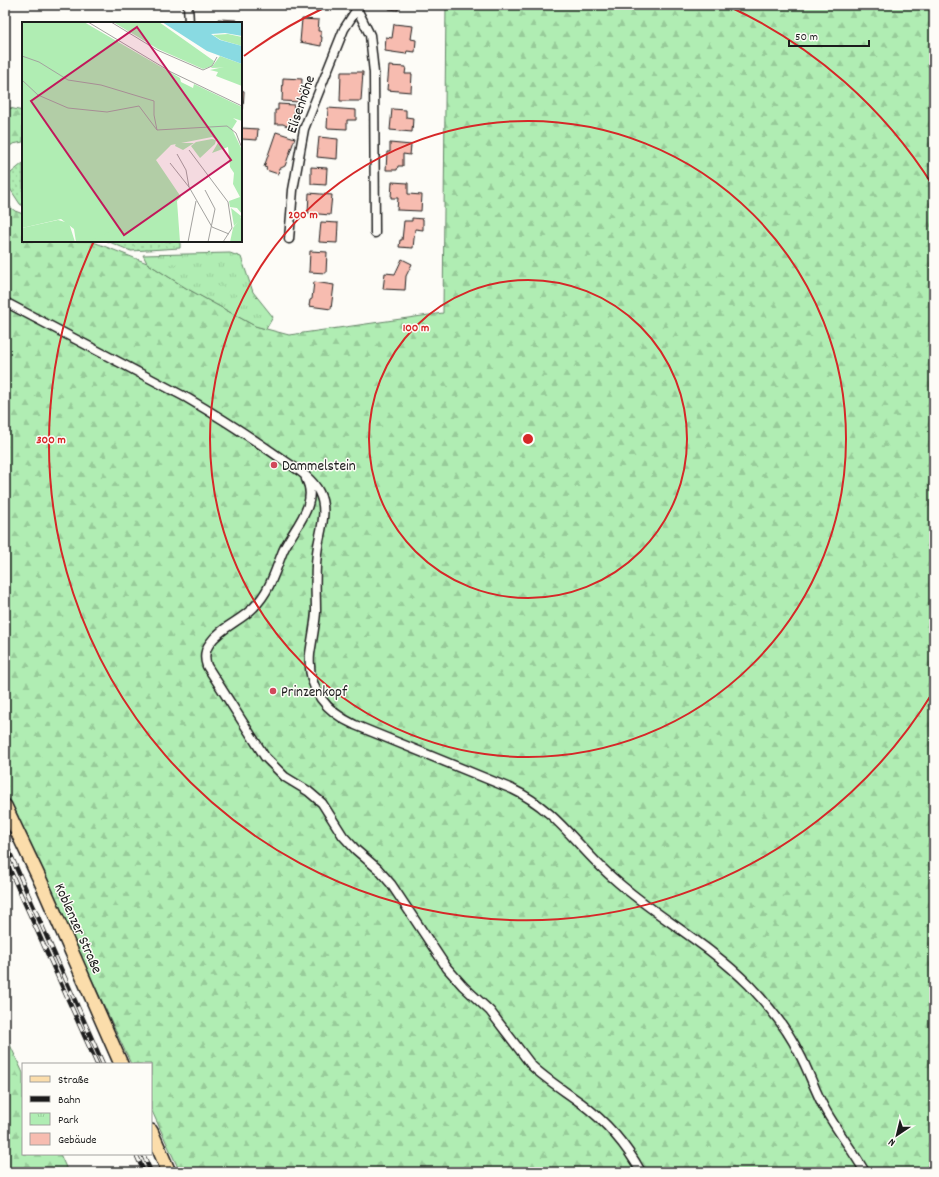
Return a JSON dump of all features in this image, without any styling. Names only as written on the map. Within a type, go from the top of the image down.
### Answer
[{"type":"main road","name":"Koblenzer Straße","points":[[5,806],[41,882],[121,1063]]},
{"type":"main road","points":[[152,1133],[169,1172]]},
{"type":"street","points":[[188,5],[189,22]]},
{"type":"street","name":"Elisenhöhe","points":[[357,7],[370,35],[374,72],[375,233]]},
{"type":"street","name":"Elisenhöhe","points":[[289,239],[293,190],[304,129],[344,29],[357,7]]},
{"type":"street","points":[[5,302],[215,414],[304,475],[319,492],[323,507],[317,557],[316,614],[310,656],[310,673],[314,687],[321,699],[337,715],[355,725],[512,789],[533,800],[564,826],[606,872],[622,887],[700,942],[726,963],[749,985],[780,1022],[799,1053],[826,1110],[865,1172]]},
{"type":"street","points":[[304,475],[309,483],[310,493],[306,508],[299,524],[283,549],[268,589],[253,608],[214,637],[205,654],[207,666],[257,746],[271,764],[322,803],[343,836],[356,850],[378,869],[391,884],[455,978],[490,1011],[532,1066],[587,1107],[604,1123],[615,1135],[641,1172]]},
{"type":"green space","points":[[446,5],[934,5],[934,1172],[180,1172],[152,1111],[152,1063],[131,1063],[5,791],[5,203],[15,211],[22,214],[22,242],[94,242],[147,263],[186,288],[255,326],[289,335],[443,313]]},
{"type":"green space","points":[[5,107],[22,111],[22,142],[13,144],[5,149]]},
{"type":"green space","points":[[22,164],[22,205],[5,181],[5,178]]},
{"type":"green space","points":[[109,242],[180,242],[180,248],[131,251]]},
{"type":"green space","points":[[230,253],[241,257],[253,292],[273,317],[266,329],[255,326],[186,288],[147,263],[143,255]]},
{"type":"green space","points":[[5,1034],[22,1071],[22,1155],[60,1155],[68,1172],[5,1172]]},
{"type":"building","points":[[389,5],[399,5],[398,10],[389,9]]},
{"type":"building","points":[[218,19],[237,20],[236,22],[218,22]]},
{"type":"building","points":[[302,19],[319,20],[318,31],[321,31],[321,46],[300,42]]},
{"type":"building","points":[[394,24],[413,26],[411,39],[416,40],[415,52],[407,51],[406,54],[385,51],[386,37],[392,38]]},
{"type":"building","points":[[389,66],[406,67],[405,74],[412,74],[411,92],[387,90]]},
{"type":"building","points":[[341,72],[363,72],[361,101],[340,101]]},
{"type":"building","points":[[283,78],[302,79],[301,102],[282,101]]},
{"type":"building","points":[[242,90],[244,91],[242,109]]},
{"type":"building","points":[[278,104],[294,105],[294,115],[299,117],[293,129],[283,124],[275,124],[275,110],[278,110]]},
{"type":"building","points":[[328,108],[356,110],[356,120],[347,120],[347,129],[327,128]]},
{"type":"building","points":[[392,109],[406,110],[406,117],[413,118],[412,132],[390,130]]},
{"type":"building","points":[[242,128],[258,129],[257,140],[242,139]]},
{"type":"building","points":[[276,132],[295,138],[285,166],[279,169],[278,174],[266,170],[267,168],[264,167]]},
{"type":"building","points":[[319,137],[338,139],[337,159],[317,157]]},
{"type":"building","points":[[390,143],[411,145],[410,155],[403,154],[403,166],[398,166],[397,170],[386,170],[387,152],[390,152]]},
{"type":"building","points":[[311,167],[327,168],[326,185],[311,184]]},
{"type":"building","points":[[392,182],[408,183],[408,194],[422,195],[421,211],[397,210],[398,198],[391,198]]},
{"type":"building","points":[[309,193],[332,195],[330,215],[308,213]]},
{"type":"building","points":[[412,218],[423,219],[423,230],[415,229],[413,248],[399,247],[400,240],[402,240],[404,221],[412,221]]},
{"type":"building","points":[[321,222],[338,223],[337,243],[319,242]]},
{"type":"building","points":[[310,251],[327,252],[326,273],[309,272]]},
{"type":"building","points":[[402,259],[412,264],[406,276],[405,290],[383,289],[385,273],[395,274]]},
{"type":"building","points":[[314,282],[334,285],[331,309],[309,306],[310,300],[312,299]]},
{"type":"railway","points":[[5,842],[103,1063]]},
{"type":"railway","points":[[5,859],[97,1063]]},
{"type":"railway","points":[[136,1155],[144,1172]]},
{"type":"railway","points":[[143,1155],[151,1172]]},
{"type":"place","name":"Dammelstein","points":[[274,465]]},
{"type":"place","name":"Prinzenkopf","points":[[273,691]]}]
